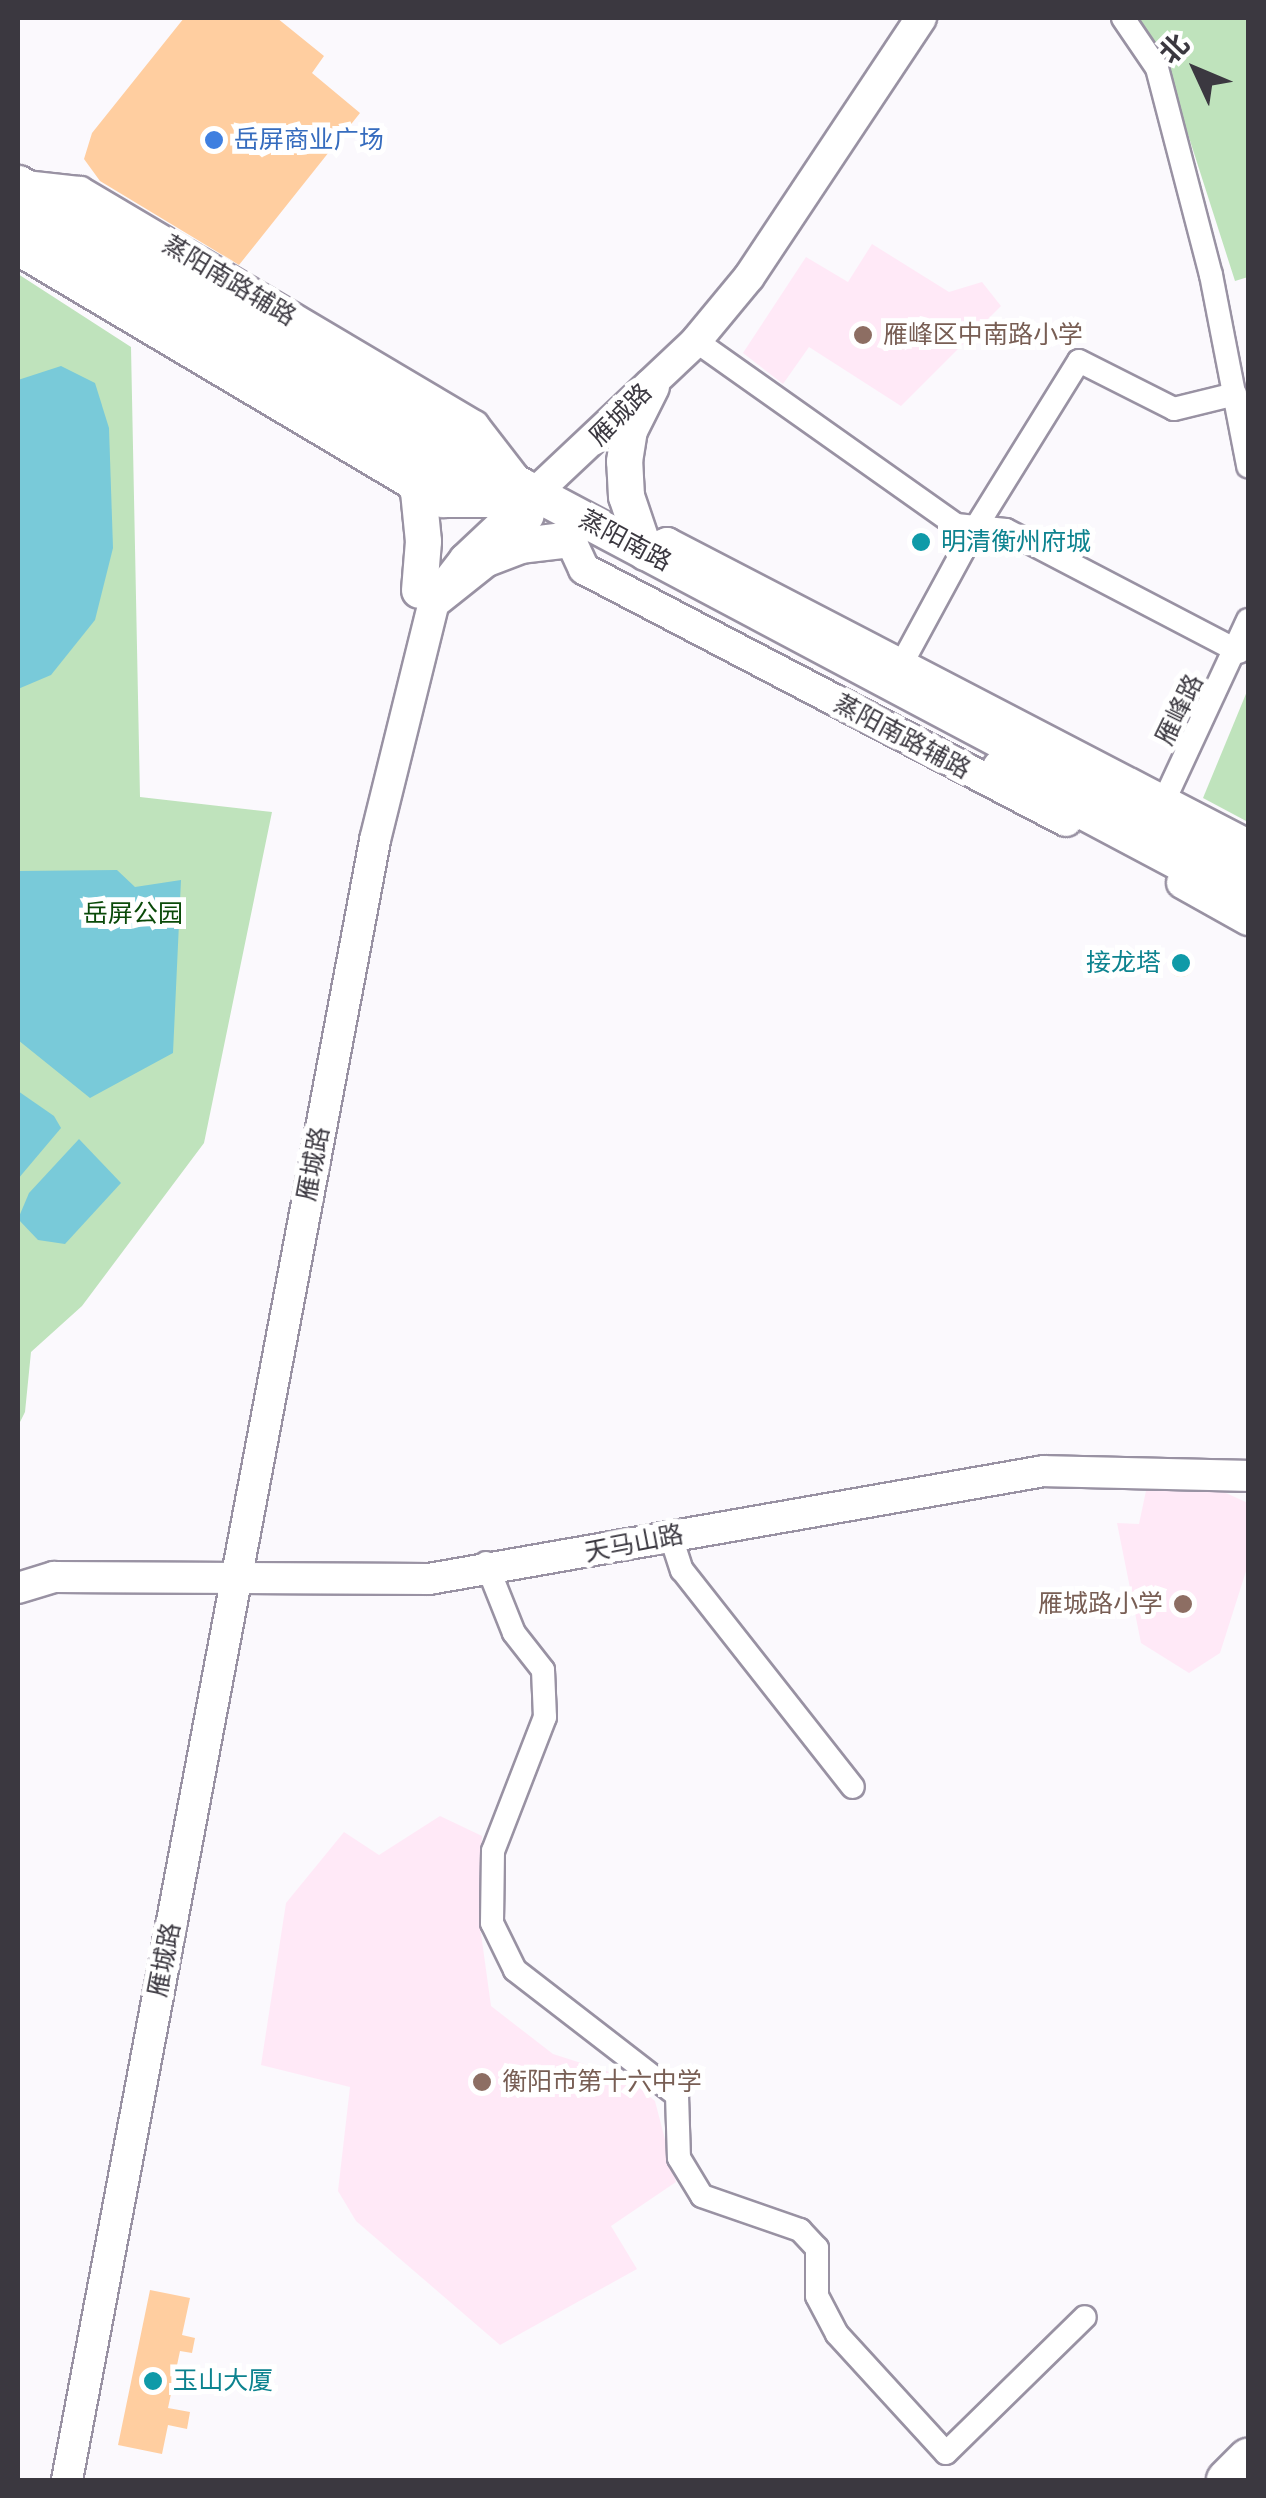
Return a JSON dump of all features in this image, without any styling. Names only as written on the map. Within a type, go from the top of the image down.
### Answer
[{"type":"highway","points":[[1227,2480],[1248,2459]]},
{"type":"main road","name":"蒸阳南路","points":[[19,191],[519,498],[570,539],[1248,900]]},
{"type":"main road","name":"蒸阳南路","points":[[19,191],[390,436],[519,498],[646,552],[896,674],[1160,811],[1248,872]]},
{"type":"main road","points":[[646,552],[626,496],[624,461],[629,430],[651,386]]},
{"type":"main road","points":[[390,436],[416,486],[427,594],[484,560],[521,545],[570,539]]},
{"type":"street","name":"雁城路","points":[[519,498],[685,328],[737,267],[902,18]]},
{"type":"street","name":"雁城路","points":[[66,2480],[361,838],[427,594],[450,549],[519,498],[651,386],[696,341],[750,277],[921,18]]},
{"type":"street","points":[[1123,18],[1157,68],[1236,394],[1248,466]]},
{"type":"street","points":[[18,250],[443,502],[519,498]]},
{"type":"street","points":[[696,341],[956,525],[1006,530],[1239,652]]},
{"type":"street","points":[[896,674],[976,527],[1079,361],[1174,409],[1236,394]]},
{"type":"street","name":"蒸阳南路辅路","points":[[570,539],[584,569],[1248,920]]},
{"type":"street","name":"雁峰路","points":[[1160,811],[1239,652],[1248,620]]},
{"type":"street","points":[[1160,811],[1248,845]]},
{"type":"street","name":"天马山路","points":[[488,1568],[1043,1462],[1248,1472]]},
{"type":"street","name":"天马山路","points":[[18,1588],[54,1577],[488,1568],[1044,1470],[1248,1472]]},
{"type":"street","points":[[671,1537],[682,1570],[853,1787]]},
{"type":"street","name":"天马山路","points":[[18,1575],[50,1566],[231,1572]]},
{"type":"street","points":[[488,1568],[514,1633],[542,1670],[545,1717],[492,1850],[492,1923],[516,1970],[676,2095],[679,2158],[702,2196],[800,2230],[817,2248],[817,2296],[836,2334],[946,2453],[1085,2317]]},
{"type":"street","name":"雁城路","points":[[56,2480],[231,1572]]},
{"type":"shaded area","name":"雁峰区中南路小学","points":[[872,244],[949,292],[982,282],[1001,306],[901,406],[809,347],[783,384],[743,353],[806,257],[848,282]]},
{"type":"shaded area","name":"雁城路小学","points":[[1206,1484],[1248,1503],[1248,1565],[1220,1653],[1189,1673],[1141,1643],[1117,1523],[1139,1524],[1147,1486]]},
{"type":"shaded area","name":"衡阳市第十六中学","points":[[440,1816],[482,1836],[479,1919],[491,2006],[553,2054],[628,2078],[655,2101],[676,2182],[611,2226],[637,2269],[500,2345],[356,2221],[338,2191],[350,2087],[261,2065],[286,1903],[344,1832],[379,1855]]},
{"type":"green space","points":[[1135,18],[1248,18],[1248,277],[1235,281],[1168,72]]},
{"type":"green space","name":"岳屏公园","points":[[18,274],[131,347],[140,797],[272,812],[204,1143],[82,1306],[31,1352],[25,1412],[18,1426]]},
{"type":"green space","points":[[1248,689],[1248,822],[1203,798]]},
{"type":"water","points":[[61,366],[95,383],[109,428],[113,548],[95,620],[51,675],[18,689],[18,380]]},
{"type":"water","points":[[117,870],[135,887],[181,880],[173,1053],[90,1098],[18,1040],[18,871]]},
{"type":"water","points":[[18,1091],[54,1116],[61,1128],[18,1179]]},
{"type":"water","points":[[79,1139],[121,1183],[65,1244],[38,1240],[18,1219],[29,1193]]},
{"type":"building","name":"岳屏商业广场","points":[[184,18],[277,18],[324,56],[312,73],[360,113],[239,265],[100,181],[84,159],[92,133]]},
{"type":"building","name":"接龙塔","points":[[1181,951],[1190,955],[1194,964],[1190,973],[1181,977],[1172,973],[1168,964],[1172,955]]},
{"type":"building","name":"玉山大厦","points":[[150,2290],[190,2298],[182,2335],[195,2338],[192,2353],[180,2351],[168,2408],[190,2412],[187,2429],[168,2425],[162,2454],[118,2445]]},
{"type":"place","name":"岳屏商业广场","points":[[214,140]]},
{"type":"place","name":"雁峰区中南路小学","points":[[863,335]]},
{"type":"place","name":"明清衡州府城","points":[[921,542]]},
{"type":"place","name":"接龙塔","points":[[1181,963]]},
{"type":"place","name":"雁城路小学","points":[[1183,1604]]},
{"type":"place","name":"衡阳市第十六中学","points":[[482,2082]]},
{"type":"place","name":"玉山大厦","points":[[153,2381]]}]
